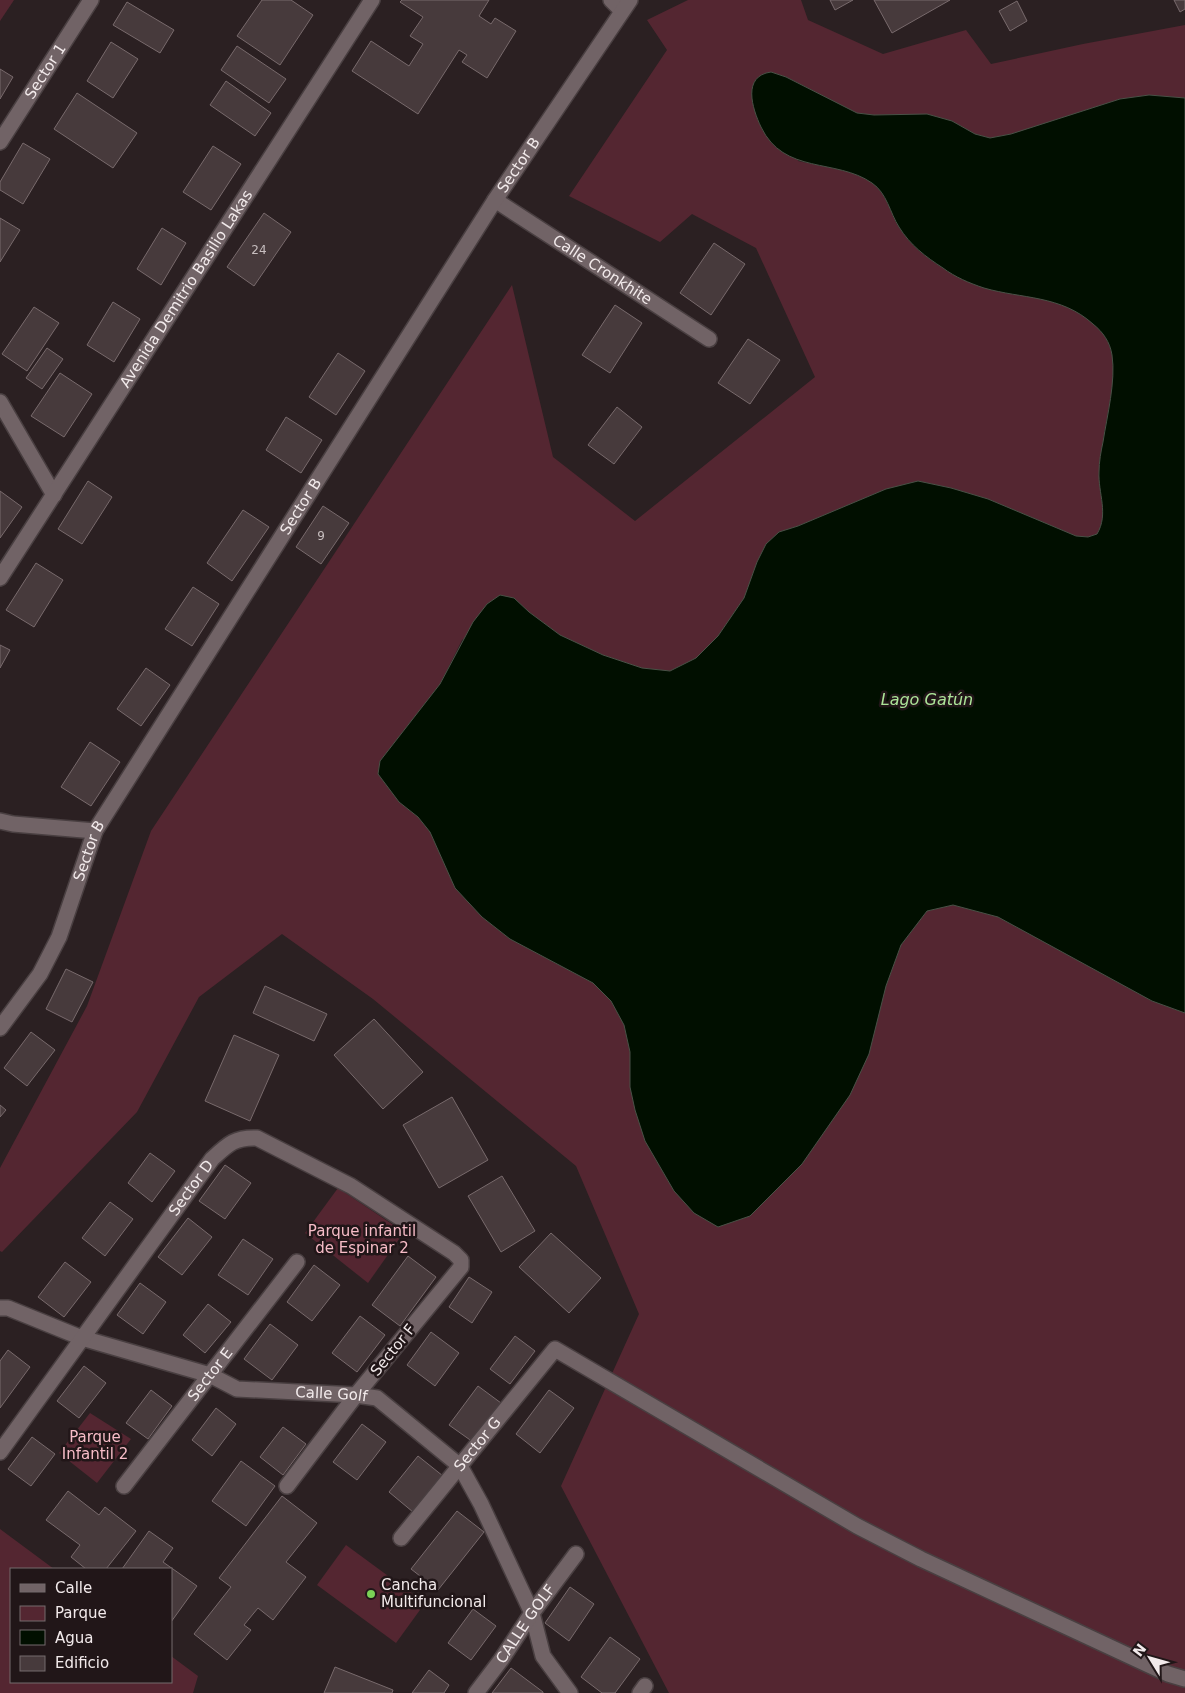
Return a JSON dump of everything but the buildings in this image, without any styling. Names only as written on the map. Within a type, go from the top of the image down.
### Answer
[{"type":"street","name":"Sector 1","points":[[0,142],[91,0]]},
{"type":"street","name":"Avenida Demitrio Basilio Lakas","points":[[0,578],[372,0]]},
{"type":"street","points":[[611,0],[626,6]]},
{"type":"street","name":"Sector B","points":[[0,1028],[40,974],[59,937],[96,831],[495,200],[626,6]]},
{"type":"street","name":"Calle Cronkhite","points":[[495,200],[709,339]]},
{"type":"street","points":[[0,402],[54,496]]},
{"type":"street","points":[[0,821],[13,824],[96,831]]},
{"type":"street","name":"Sector D","points":[[0,1452],[212,1159],[228,1144],[242,1138],[257,1138],[351,1186],[454,1253],[461,1260]]},
{"type":"street","name":"Sector F","points":[[287,1486],[356,1395],[460,1267],[461,1260]]},
{"type":"street","name":"Sector E","points":[[124,1486],[296,1262]]},
{"type":"street","name":"Calle Golf","points":[[0,1308],[8,1308],[82,1338],[210,1375],[237,1389],[356,1395],[377,1398],[460,1466],[481,1504],[532,1613],[542,1656],[570,1693]]},
{"type":"street","name":"Sector G","points":[[401,1538],[555,1349],[857,1526],[921,1559],[1168,1674],[1185,1679]]},
{"type":"street","name":"CALLE GOLF","points":[[476,1693],[576,1554]]},
{"type":"green space","points":[[0,0],[14,0],[0,21]]},
{"type":"green space","points":[[688,0],[801,0],[808,20],[883,54],[966,30],[991,64],[1185,25],[1185,98],[1149,95],[1120,99],[1011,134],[990,138],[975,134],[952,121],[927,114],[874,115],[857,113],[786,77],[771,72],[798,161],[848,172],[873,184],[882,194],[900,229],[908,240],[927,257],[955,276],[986,288],[1042,299],[1079,312],[1094,323],[1105,337],[1112,355],[1113,375],[1099,464],[1103,511],[1097,534],[1088,537],[1076,536],[988,499],[951,488],[918,481],[886,489],[798,526],[779,532],[766,544],[757,562],[744,598],[718,636],[696,658],[670,671],[642,668],[603,655],[560,635],[529,612],[514,598],[462,640],[440,684],[380,761],[378,774],[399,802],[418,817],[430,832],[455,888],[482,917],[510,939],[593,983],[611,1001],[624,1025],[630,1052],[630,1087],[645,1141],[674,1191],[694,1213],[886,986],[901,945],[927,911],[953,905],[998,917],[1152,1001],[1185,1013],[1185,1693],[669,1693],[561,1486],[639,1314],[576,1166],[373,999],[282,934],[199,997],[137,1112],[2,1252],[0,1251],[0,1168],[87,1006],[151,831],[512,285],[553,457],[635,521],[815,377],[756,248],[692,214],[660,242],[569,196],[667,50],[647,20]]},
{"type":"green space","name":"Parque infantil de Espinar 2","points":[[338,1188],[404,1232],[368,1283],[305,1233]]},
{"type":"green space","name":"Parque Infantil 2","points":[[90,1413],[131,1439],[97,1483],[59,1453]]},
{"type":"green space","points":[[0,1529],[53,1568],[10,1568],[10,1683],[172,1683],[172,1657],[198,1676],[193,1693],[0,1693]]},
{"type":"green space","name":"Cancha Multifuncional","points":[[346,1545],[425,1603],[396,1643],[317,1585]]},
{"type":"water","name":"Lago Gatún","points":[[771,72],[786,77],[857,113],[874,115],[927,114],[952,121],[975,134],[990,138],[1011,134],[1120,99],[1149,95],[1185,98],[1185,1013],[1152,1001],[998,917],[953,905],[927,911],[901,945],[886,986],[869,1054],[850,1095],[802,1164],[750,1216],[718,1227],[694,1213],[674,1191],[645,1141],[630,1087],[630,1052],[624,1025],[611,1001],[593,983],[510,939],[482,917],[455,888],[430,832],[418,817],[399,802],[378,774],[380,761],[440,684],[473,622],[487,604],[500,595],[514,598],[529,612],[560,635],[603,655],[642,668],[670,671],[696,658],[718,636],[744,598],[757,562],[766,544],[779,532],[798,526],[886,489],[918,481],[951,488],[988,499],[1076,536],[1088,537],[1097,534],[1103,511],[1099,464],[1113,376],[1111,350],[1103,334],[1081,315],[1068,308],[1041,299],[984,288],[952,274],[913,245],[903,233],[881,192],[872,183],[858,175],[812,164],[783,152],[771,142],[761,127],[753,102],[753,86],[756,80],[762,75]]},
{"type":"place","name":"Cancha Multifuncional","points":[[371,1594]]}]
